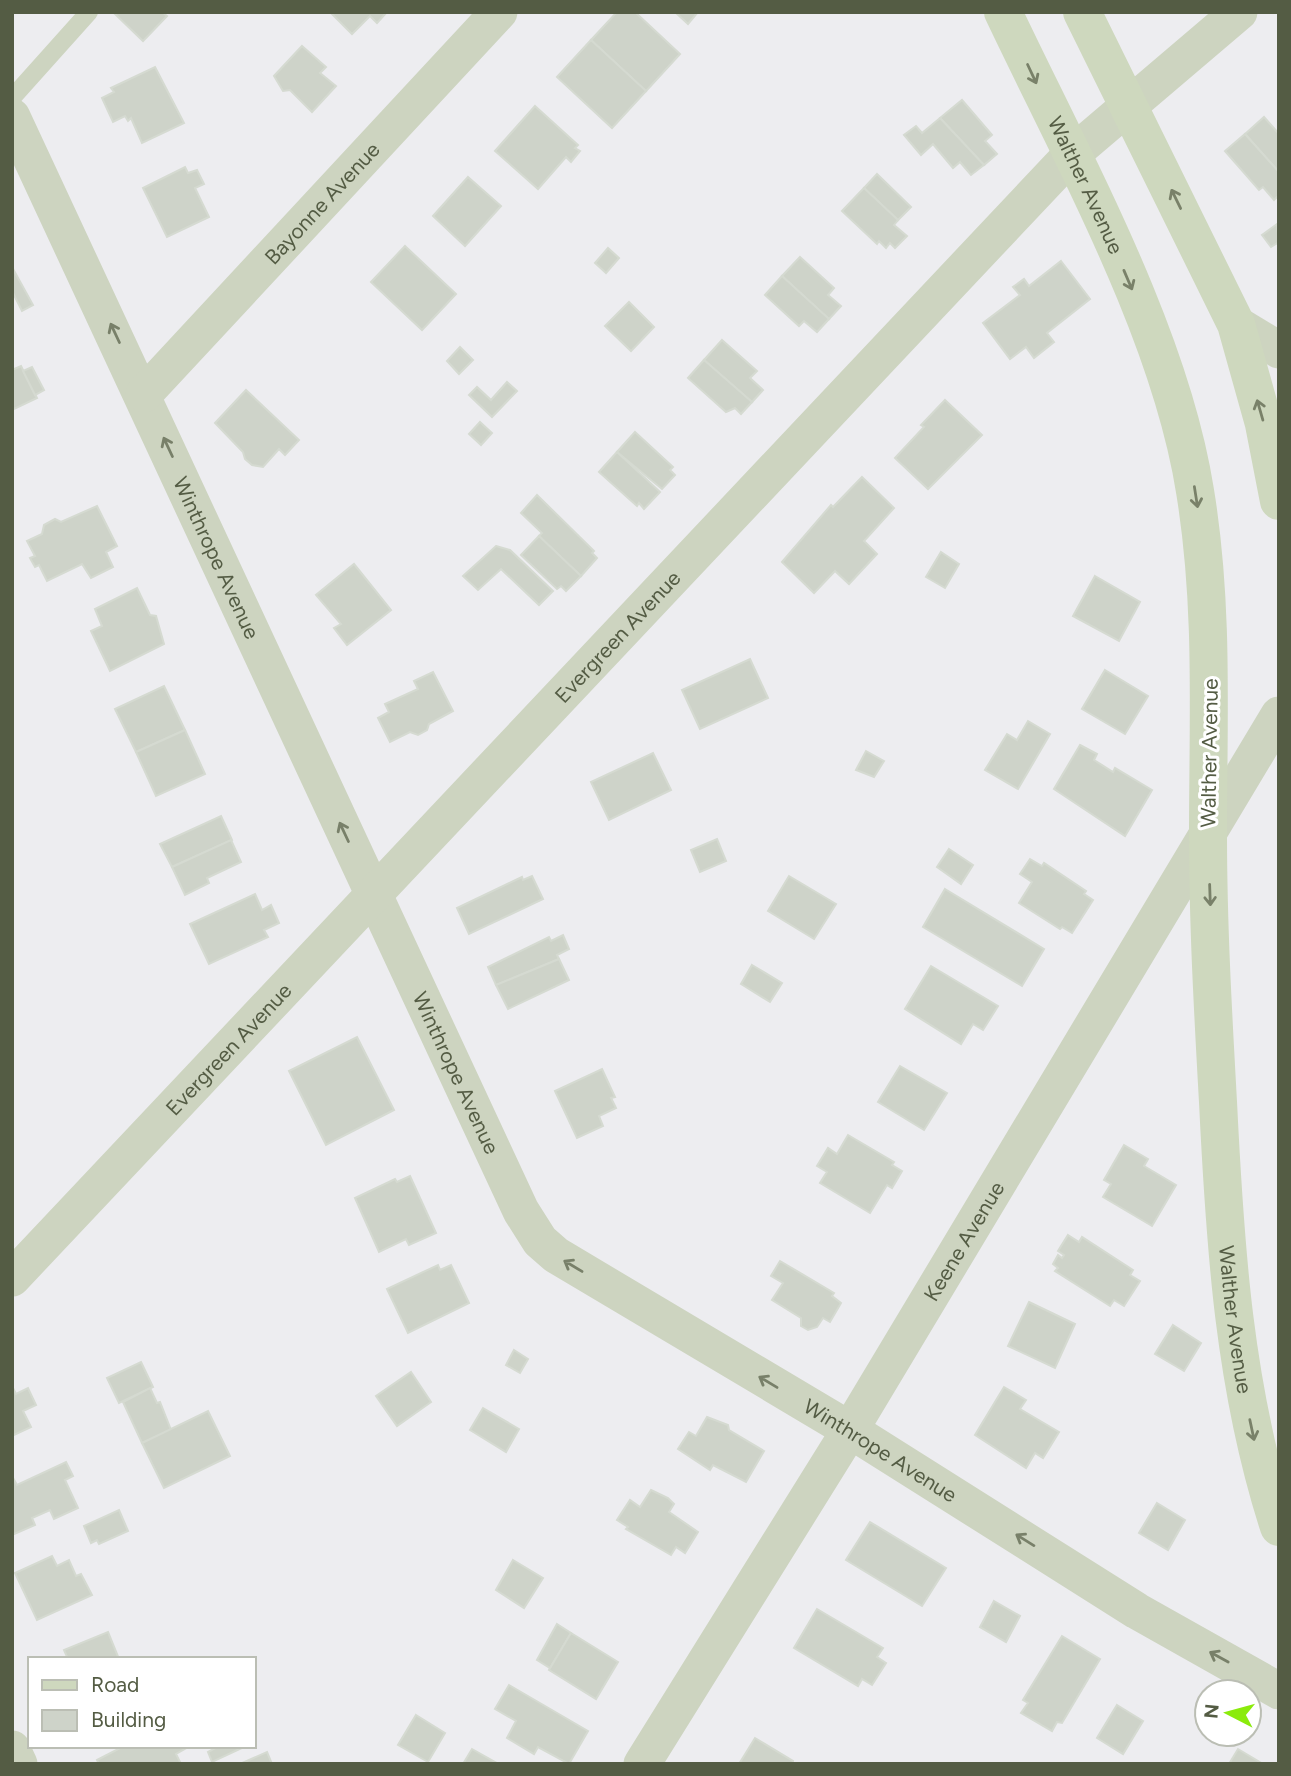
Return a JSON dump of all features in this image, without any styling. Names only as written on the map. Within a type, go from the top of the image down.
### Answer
[{"type":"main road","name":"Walther Avenue","points":[[1003,12],[1129,280],[1176,412],[1195,486],[1208,595],[1208,837],[1224,1241],[1244,1388],[1264,1482],[1279,1527]]},
{"type":"main road","points":[[1082,12],[1236,324],[1264,424],[1279,501]]},
{"type":"street","name":"Bayonne Avenue","points":[[144,394],[499,12]]},
{"type":"street","name":"Evergreen Avenue","points":[[12,1278],[1071,155],[1239,12]]},
{"type":"street","name":"Winthrope Avenue","points":[[12,117],[144,394],[521,1211],[540,1241],[556,1255],[850,1430],[1137,1611],[1279,1691]]},
{"type":"street","points":[[1236,324],[1279,350]]},
{"type":"street","name":"Keene Avenue","points":[[642,1764],[850,1430],[1279,715]]},
{"type":"street","points":[[12,1749],[19,1764]]},
{"type":"lane","points":[[12,98],[89,12]]},
{"type":"building","points":[[113,12],[162,12],[167,16],[143,41]]},
{"type":"building","points":[[330,12],[387,12],[377,23],[370,16],[352,34]]},
{"type":"building","points":[[617,12],[635,12],[680,54],[646,91],[591,40]]},
{"type":"building","points":[[675,12],[698,12],[688,24]]},
{"type":"building","points":[[591,40],[646,91],[612,128],[557,77]]},
{"type":"building","points":[[302,46],[326,67],[320,73],[336,86],[312,112],[290,90],[283,91],[274,76]]},
{"type":"building","points":[[155,67],[184,123],[142,143],[131,118],[128,121],[125,116],[113,122],[102,98],[114,92],[111,88]]},
{"type":"building","points":[[962,100],[992,135],[985,141],[997,154],[984,165],[940,118]]},
{"type":"building","points":[[535,106],[578,145],[575,148],[580,151],[571,162],[566,157],[538,189],[495,151]]},
{"type":"building","points":[[1264,117],[1279,134],[1279,172],[1245,134]]},
{"type":"building","points":[[940,118],[984,165],[971,175],[960,162],[953,168],[933,144],[921,155],[904,135],[916,126],[922,133]]},
{"type":"building","points":[[1245,134],[1279,172],[1279,195],[1274,200],[1263,187],[1259,190],[1225,151]]},
{"type":"building","points":[[185,167],[188,173],[197,170],[204,184],[195,188],[209,217],[167,237],[143,188]]},
{"type":"building","points":[[877,174],[911,207],[898,220],[864,188]]},
{"type":"building","points":[[468,177],[501,206],[465,246],[433,216]]},
{"type":"building","points":[[864,188],[898,220],[894,225],[907,236],[895,248],[890,243],[886,248],[879,241],[877,244],[842,211]]},
{"type":"building","points":[[1277,224],[1279,242],[1271,247],[1262,235]]},
{"type":"building","points":[[405,246],[456,294],[422,330],[371,282]]},
{"type":"building","points":[[608,248],[619,258],[606,273],[595,263]]},
{"type":"building","points":[[800,257],[834,288],[828,295],[841,306],[829,319],[782,276]]},
{"type":"building","points":[[1061,261],[1090,299],[1047,333],[1054,342],[1034,358],[1026,347],[1010,359],[983,323],[1020,295],[1013,287],[1024,279],[1029,286]]},
{"type":"building","points":[[12,267],[33,305],[22,311],[12,291]]},
{"type":"building","points":[[782,276],[829,319],[817,332],[804,321],[799,326],[765,295]]},
{"type":"building","points":[[629,302],[654,327],[631,351],[605,326]]},
{"type":"building","points":[[722,340],[757,371],[750,378],[763,390],[752,402],[704,360]]},
{"type":"building","points":[[460,347],[473,360],[459,374],[447,361]]},
{"type":"building","points":[[704,360],[752,402],[741,414],[735,408],[726,412],[688,378]]},
{"type":"building","points":[[21,366],[37,398],[12,410],[12,370]]},
{"type":"building","points":[[32,367],[44,390],[35,395],[23,371]]},
{"type":"building","points":[[507,382],[517,391],[492,417],[469,395],[477,387],[491,400]]},
{"type":"building","points":[[246,390],[299,440],[285,455],[279,449],[263,467],[252,465],[245,459],[243,452],[215,423]]},
{"type":"building","points":[[945,400],[982,435],[928,489],[895,458]]},
{"type":"building","points":[[480,422],[492,433],[481,445],[469,434]]},
{"type":"building","points":[[635,432],[673,467],[670,470],[675,475],[662,489],[617,452]]},
{"type":"building","points":[[617,452],[660,492],[644,509],[639,503],[637,506],[599,472]]},
{"type":"building","points":[[862,477],[894,508],[864,541],[877,554],[849,584],[835,571],[814,593],[782,562],[831,505],[833,507]]},
{"type":"building","points":[[537,495],[594,551],[592,553],[597,558],[581,576],[539,536],[542,533],[521,513]]},
{"type":"building","points":[[97,506],[117,546],[106,552],[113,567],[91,578],[82,564],[47,581],[39,565],[35,567],[30,558],[35,556],[27,541],[42,534],[44,525],[55,519],[61,522]]},
{"type":"building","points":[[539,536],[581,576],[566,591],[561,586],[557,589],[521,555]]},
{"type":"building","points":[[496,546],[510,550],[553,591],[539,605],[501,569],[478,590],[463,576]]},
{"type":"building","points":[[941,552],[959,564],[945,588],[926,577]]},
{"type":"building","points":[[354,564],[391,610],[347,645],[334,628],[341,624],[316,595]]},
{"type":"building","points":[[1095,576],[1140,602],[1119,641],[1073,616]]},
{"type":"building","points":[[137,588],[150,615],[156,616],[164,644],[110,671],[91,631],[102,626],[95,609]]},
{"type":"building","points":[[750,659],[768,698],[700,729],[682,690]]},
{"type":"building","points":[[1105,670],[1148,696],[1125,734],[1082,709]]},
{"type":"building","points":[[433,672],[453,711],[429,724],[427,730],[418,735],[410,732],[390,742],[378,718],[389,712],[385,704],[418,689],[414,681]]},
{"type":"building","points":[[164,686],[185,730],[136,752],[115,709]]},
{"type":"building","points":[[1028,721],[1050,734],[1018,789],[985,770],[1007,734],[1017,740]]},
{"type":"building","points":[[185,730],[205,774],[156,796],[136,752]]},
{"type":"building","points":[[1080,745],[1097,754],[1094,760],[1113,772],[1115,768],[1152,790],[1125,836],[1054,789]]},
{"type":"building","points":[[866,751],[884,761],[874,777],[856,770]]},
{"type":"building","points":[[653,753],[671,790],[609,820],[591,782]]},
{"type":"building","points":[[221,816],[232,840],[172,867],[160,844]]},
{"type":"building","points":[[717,839],[726,861],[700,872],[691,850]]},
{"type":"building","points":[[231,840],[241,862],[207,878],[209,883],[185,895],[172,867]]},
{"type":"building","points":[[949,849],[973,865],[961,884],[937,867]]},
{"type":"building","points":[[1030,859],[1042,866],[1044,863],[1086,891],[1084,894],[1093,900],[1072,933],[1062,927],[1060,929],[1019,903],[1032,882],[1020,874]]},
{"type":"building","points":[[532,876],[543,899],[469,934],[457,908],[522,877],[523,880]]},
{"type":"building","points":[[789,876],[836,904],[814,939],[768,911]]},
{"type":"building","points":[[945,889],[1044,949],[1022,986],[923,927]]},
{"type":"building","points":[[255,894],[262,910],[271,905],[279,923],[264,930],[268,937],[209,964],[190,924]]},
{"type":"building","points":[[563,935],[569,949],[557,955],[559,959],[496,985],[488,967],[549,937],[551,941]]},
{"type":"building","points":[[559,959],[569,980],[508,1009],[496,985]]},
{"type":"building","points":[[752,965],[782,983],[770,1002],[741,984]]},
{"type":"building","points":[[931,966],[998,1006],[983,1030],[973,1024],[961,1044],[905,1009]]},
{"type":"building","points":[[357,1037],[394,1110],[326,1145],[289,1071]]},
{"type":"building","points":[[900,1066],[947,1093],[924,1130],[878,1102]]},
{"type":"building","points":[[602,1069],[615,1097],[611,1098],[616,1108],[599,1116],[603,1126],[577,1138],[555,1091]]},
{"type":"building","points":[[848,1135],[894,1162],[892,1165],[902,1171],[892,1188],[887,1185],[870,1213],[820,1183],[827,1172],[817,1166],[828,1148],[837,1154]]},
{"type":"building","points":[[1124,1145],[1148,1159],[1144,1166],[1176,1185],[1152,1226],[1103,1197],[1111,1184],[1104,1180]]},
{"type":"building","points":[[410,1176],[436,1233],[409,1245],[406,1239],[379,1252],[355,1198],[395,1179],[397,1182]]},
{"type":"building","points":[[1068,1235],[1079,1242],[1082,1237],[1133,1270],[1130,1275],[1140,1281],[1124,1306],[1114,1300],[1110,1306],[1055,1271],[1058,1268],[1053,1264],[1058,1255],[1062,1258],[1064,1255],[1058,1251]]},
{"type":"building","points":[[780,1261],[834,1293],[832,1296],[841,1303],[830,1322],[823,1318],[817,1327],[808,1330],[801,1326],[801,1318],[772,1300],[783,1283],[771,1276]]},
{"type":"building","points":[[438,1265],[440,1270],[451,1265],[469,1303],[408,1333],[387,1289]]},
{"type":"building","points":[[1029,1302],[1075,1324],[1055,1368],[1008,1346]]},
{"type":"building","points":[[1173,1325],[1201,1343],[1184,1371],[1155,1354]]},
{"type":"building","points":[[514,1350],[528,1359],[520,1373],[506,1365]]},
{"type":"building","points":[[141,1362],[153,1387],[119,1403],[107,1378]]},
{"type":"building","points":[[411,1372],[431,1402],[397,1426],[376,1396]]},
{"type":"building","points":[[1004,1387],[1026,1400],[1020,1409],[1059,1432],[1043,1458],[1035,1453],[1026,1468],[975,1435]]},
{"type":"building","points":[[13,1388],[16,1394],[28,1388],[36,1405],[23,1411],[31,1427],[12,1436]]},
{"type":"building","points":[[150,1388],[157,1403],[160,1402],[171,1430],[142,1443],[123,1402]]},
{"type":"building","points":[[483,1408],[519,1429],[506,1452],[470,1430]]},
{"type":"building","points":[[208,1411],[230,1456],[164,1488],[142,1443]]},
{"type":"building","points":[[707,1417],[728,1425],[729,1430],[764,1451],[746,1482],[713,1465],[710,1470],[678,1449],[689,1432],[696,1436]]},
{"type":"building","points":[[66,1462],[73,1476],[65,1480],[78,1508],[54,1519],[50,1510],[32,1518],[35,1525],[12,1535],[12,1476],[17,1485]]},
{"type":"building","points":[[651,1490],[668,1498],[674,1504],[669,1512],[698,1532],[685,1553],[676,1547],[671,1555],[626,1529],[628,1527],[617,1520],[630,1500],[640,1507]]},
{"type":"building","points":[[1157,1503],[1185,1520],[1168,1550],[1139,1533]]},
{"type":"building","points":[[119,1510],[128,1531],[99,1544],[97,1540],[91,1543],[84,1526]]},
{"type":"building","points":[[870,1522],[946,1568],[922,1606],[846,1560]]},
{"type":"building","points":[[52,1556],[57,1566],[69,1560],[76,1576],[81,1574],[92,1595],[37,1620],[15,1573]]},
{"type":"building","points":[[513,1560],[543,1578],[524,1608],[496,1590]]},
{"type":"building","points":[[994,1601],[1020,1616],[1006,1642],[980,1627]]},
{"type":"building","points":[[817,1609],[883,1648],[877,1657],[886,1663],[872,1685],[862,1679],[858,1686],[794,1648]]},
{"type":"building","points":[[557,1624],[571,1633],[550,1668],[537,1660]]},
{"type":"building","points":[[108,1632],[118,1657],[67,1657],[64,1650]]},
{"type":"building","points":[[571,1633],[618,1662],[596,1699],[549,1670]]},
{"type":"building","points":[[1062,1636],[1100,1659],[1062,1723],[1057,1722],[1052,1731],[1021,1713],[1028,1703],[1023,1700]]},
{"type":"building","points":[[509,1685],[588,1731],[569,1764],[538,1747],[534,1754],[507,1738],[516,1721],[495,1709]]},
{"type":"building","points":[[1117,1705],[1143,1721],[1123,1754],[1097,1738]]},
{"type":"building","points":[[416,1715],[445,1733],[428,1762],[398,1745]]},
{"type":"building","points":[[755,1738],[793,1761],[792,1764],[739,1764]]},
{"type":"building","points":[[120,1748],[186,1748],[176,1754],[181,1764],[99,1764],[97,1760]]},
{"type":"building","points":[[215,1748],[242,1748],[212,1762],[208,1752]]},
{"type":"building","points":[[472,1749],[497,1763],[499,1764],[463,1764]]},
{"type":"building","points":[[1238,1749],[1263,1764],[1229,1764]]},
{"type":"building","points":[[267,1752],[272,1764],[240,1764]]}]
